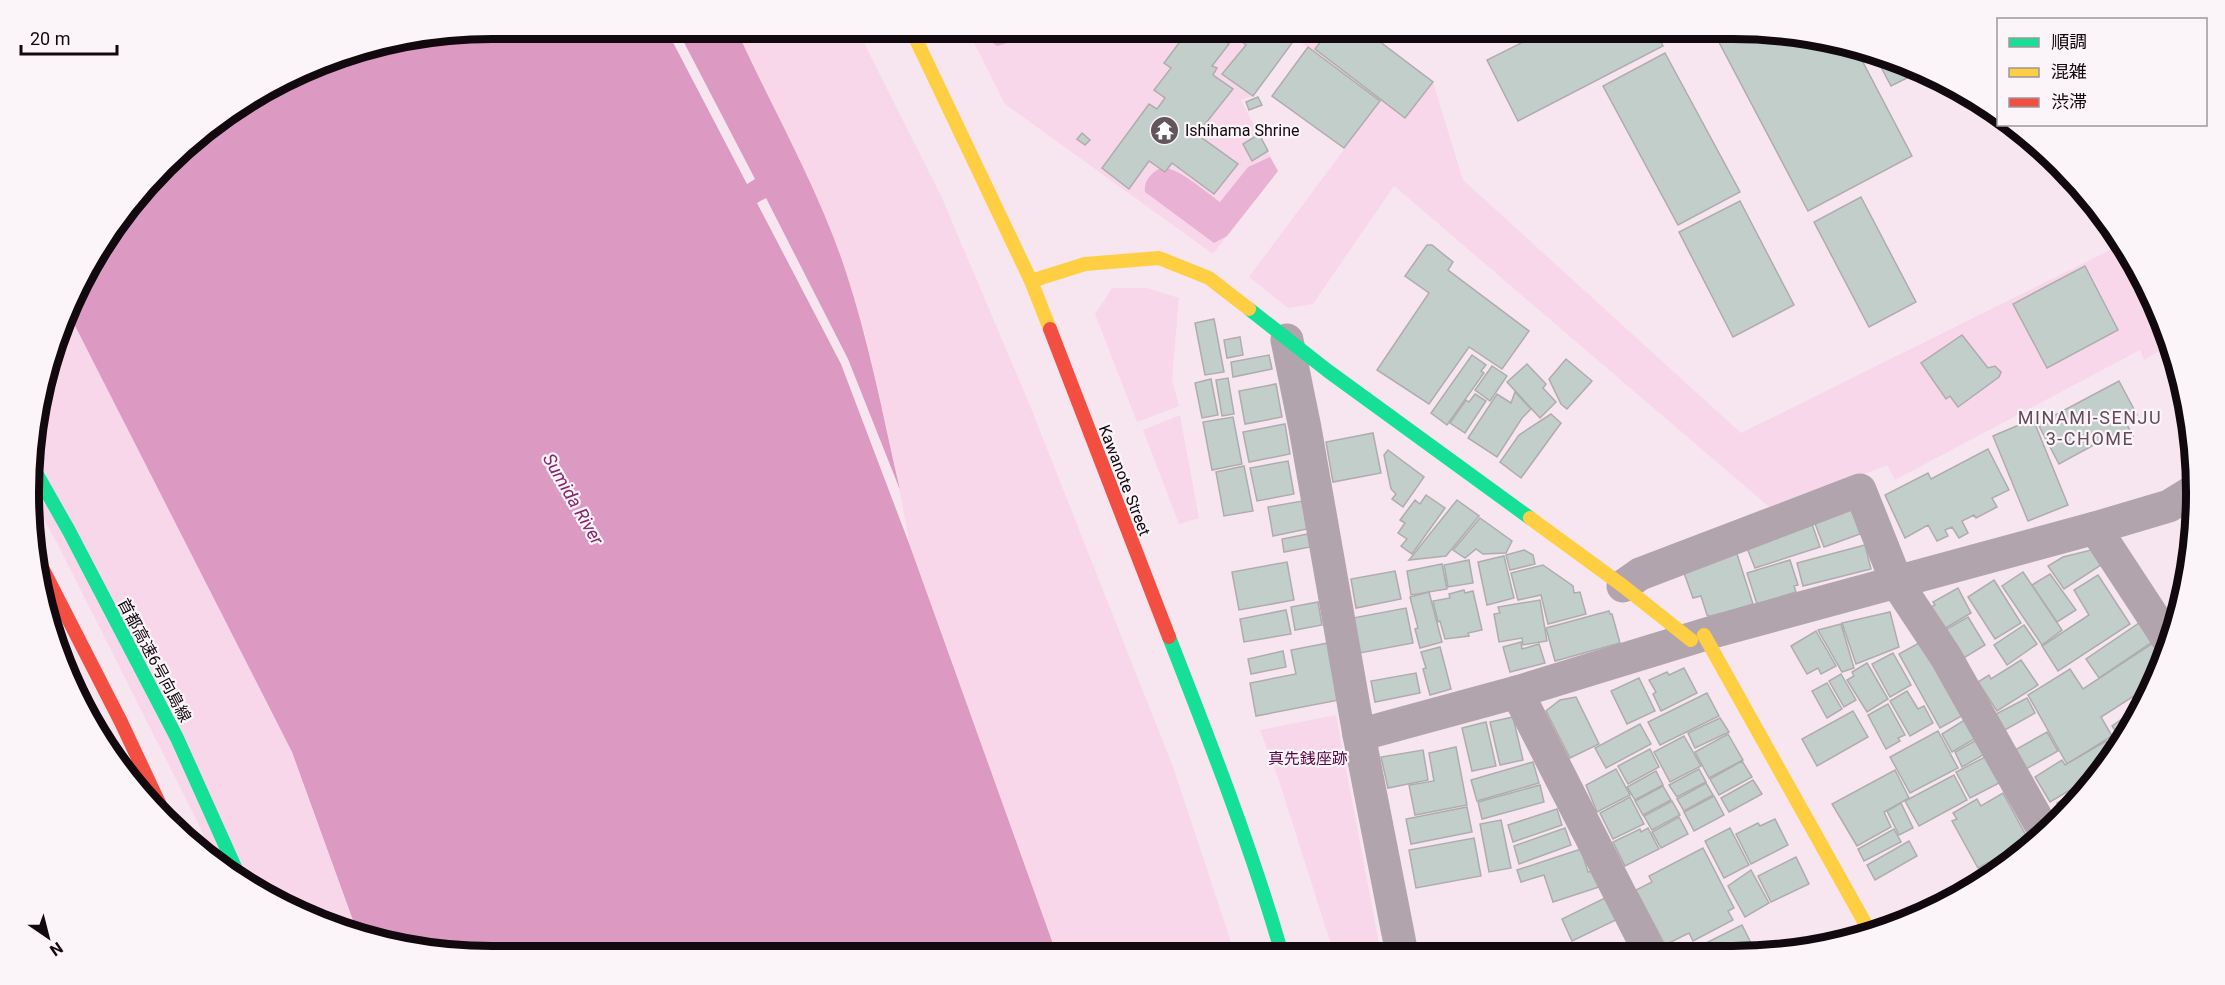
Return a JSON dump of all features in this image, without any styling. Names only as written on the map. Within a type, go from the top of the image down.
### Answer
[{"type":"main road","name":"Kawanote Street","points":[[916,39],[1030,281],[1232,799],[1280,946]]},
{"type":"main road","points":[[1030,281],[1084,264],[1159,258],[1209,278],[1287,340],[1697,638],[1732,682],[1867,926]]},
{"type":"main road","name":"首都高速6号向島線","points":[[39,479],[177,738],[234,865]]},
{"type":"main road","points":[[48,579],[121,722],[156,796]]},
{"type":"street","points":[[1287,340],[1305,428],[1359,735],[1400,946]]},
{"type":"street","points":[[1623,586],[1640,574],[1860,490],[1897,583],[1946,657],[2041,825]]},
{"type":"street","points":[[1359,735],[1517,692],[1697,638],[2095,528],[2169,506],[2186,496]]},
{"type":"street","points":[[2095,528],[2163,634]]},
{"type":"street","points":[[1517,692],[1646,946]]},
{"type":"green space","points":[[739,39],[862,39],[942,198],[1031,408],[1173,767],[1232,946],[1054,946],[910,546],[895,466],[866,338],[844,267],[817,199]]},
{"type":"green space","points":[[972,39],[1372,39],[1433,82],[1463,180],[1741,433],[2114,248],[2139,292],[2163,349],[2144,360],[2140,350],[1895,480],[1887,465],[1774,511],[1394,186],[1313,304],[1288,308],[1249,277],[1380,101],[1308,47],[1295,40],[1253,96],[1241,100],[1278,171],[1213,254],[1005,104]]},
{"type":"green space","points":[[1112,288],[1147,288],[1179,298],[1172,380],[1179,406],[1137,422],[1095,314]]},
{"type":"green space","points":[[73,322],[292,752],[356,925],[319,911],[266,885],[206,844],[200,827],[40,512],[40,463],[54,375]]},
{"type":"green space","points":[[1180,415],[1199,518],[1179,524],[1143,430]]},
{"type":"green space","name":"真先銭座跡","points":[[1336,715],[1379,946],[1331,946],[1280,784],[1260,730]]},
{"type":"shaded area","points":[[989,39],[1010,39],[1007,43],[997,46]]},
{"type":"shaded area","points":[[1270,157],[1278,171],[1227,236],[1214,243],[1145,192],[1148,179],[1156,170],[1163,168],[1184,176],[1220,202],[1248,167]]},
{"type":"water","name":"Sumida River","points":[[671,39],[747,184],[755,179],[682,39],[740,39],[810,182],[835,240],[854,296],[900,490],[848,359],[766,198],[757,203],[841,364],[910,546],[1054,946],[492,946],[433,942],[375,931],[355,924],[292,752],[73,322],[86,292],[115,241],[152,193],[193,152],[241,115],[266,100],[319,74],[375,54],[463,40]]},
{"type":"building","points":[[1182,39],[1222,39],[1229,44],[1212,66],[1217,68],[1213,75],[1233,89],[1202,128],[1199,126],[1194,132],[1238,164],[1214,194],[1172,163],[1165,172],[1149,161],[1129,189],[1102,168],[1149,104],[1157,109],[1165,98],[1154,90],[1171,68],[1164,63]]},
{"type":"building","points":[[1238,39],[1286,39],[1292,43],[1253,96],[1222,74],[1246,45]]},
{"type":"building","points":[[1322,39],[1376,39],[1433,82],[1405,118],[1315,49]]},
{"type":"building","points":[[1529,39],[1659,39],[1663,46],[1518,121],[1487,60]]},
{"type":"building","points":[[1717,39],[1792,43],[1860,57],[1912,156],[1808,211]]},
{"type":"building","points":[[1308,47],[1380,101],[1344,148],[1272,96]]},
{"type":"building","points":[[1665,53],[1740,192],[1678,225],[1603,86]]},
{"type":"building","points":[[1879,63],[1911,76],[1891,86]]},
{"type":"building","points":[[1258,97],[1262,105],[1249,110],[1246,102]]},
{"type":"building","points":[[1082,133],[1090,140],[1085,145],[1077,139]]},
{"type":"building","points":[[1259,134],[1268,151],[1252,161],[1243,144]]},
{"type":"building","points":[[1861,197],[1916,302],[1869,327],[1814,222]]},
{"type":"building","points":[[1740,201],[1794,305],[1733,337],[1679,232]]},
{"type":"building","points":[[1427,245],[1432,245],[1453,262],[1448,270],[1529,331],[1502,369],[1469,347],[1429,404],[1377,370],[1429,293],[1405,276]]},
{"type":"building","points":[[2085,266],[2118,330],[2047,368],[2013,304]]},
{"type":"building","points":[[1214,319],[1224,372],[1205,375],[1195,323]]},
{"type":"building","points":[[1962,335],[1988,368],[1995,366],[2001,372],[1999,377],[1958,407],[1950,396],[1946,399],[1921,363]]},
{"type":"building","points":[[1240,337],[1243,355],[1227,358],[1224,340]]},
{"type":"building","points":[[1269,355],[1272,369],[1233,377],[1231,362]]},
{"type":"building","points":[[1472,355],[1486,365],[1481,371],[1484,373],[1447,425],[1431,413]]},
{"type":"building","points":[[1566,359],[1592,381],[1567,409],[1561,404],[1549,379]]},
{"type":"building","points":[[1527,364],[1546,384],[1543,388],[1556,402],[1540,418],[1507,382]]},
{"type":"building","points":[[1492,366],[1507,376],[1490,401],[1475,390]]},
{"type":"building","points":[[1228,378],[1234,414],[1222,416],[1216,380]]},
{"type":"building","points":[[1211,379],[1218,415],[1202,418],[1195,383]]},
{"type":"building","points":[[2119,381],[2137,415],[2125,421],[2133,436],[2117,445],[2112,435],[2059,464],[2038,424]]},
{"type":"building","points":[[1276,384],[1282,417],[1245,424],[1239,391]]},
{"type":"building","points":[[1515,392],[1531,409],[1522,418],[1497,457],[1468,438],[1497,394],[1511,403]]},
{"type":"building","points":[[1475,394],[1486,401],[1465,433],[1450,423],[1466,400],[1469,402]]},
{"type":"building","points":[[1551,414],[1561,423],[1521,478],[1500,462],[1519,435]]},
{"type":"building","points":[[1233,417],[1242,464],[1212,470],[1203,422]]},
{"type":"building","points":[[2033,419],[2068,505],[2028,521],[1993,436]]},
{"type":"building","points":[[1285,424],[1290,454],[1249,462],[1243,432]]},
{"type":"building","points":[[1373,433],[1381,473],[1333,482],[1326,442]]},
{"type":"building","points":[[1988,449],[2009,490],[1992,498],[1997,507],[1976,518],[1974,515],[1962,521],[1968,533],[1959,538],[1952,527],[1945,530],[1948,536],[1937,541],[1928,525],[1905,538],[1885,495],[1928,473],[1931,479]]},
{"type":"building","points":[[1388,450],[1424,477],[1403,507],[1392,499],[1396,494],[1391,489],[1384,455]]},
{"type":"building","points":[[1288,461],[1294,494],[1257,501],[1250,468]]},
{"type":"building","points":[[1244,466],[1253,511],[1224,516],[1216,472]]},
{"type":"building","points":[[1426,495],[1445,508],[1412,554],[1401,546],[1407,539],[1398,533],[1405,523],[1400,520],[1415,500],[1420,504]]},
{"type":"building","points":[[1457,500],[1479,516],[1446,556],[1409,560]]},
{"type":"building","points":[[1302,501],[1307,529],[1273,536],[1268,507]]},
{"type":"building","points":[[1851,508],[1860,534],[1824,547],[1814,521]]},
{"type":"building","points":[[1480,518],[1512,541],[1506,553],[1483,554],[1476,549],[1465,558],[1453,550]]},
{"type":"building","points":[[1811,521],[1820,547],[1755,568],[1747,548]]},
{"type":"building","points":[[1308,534],[1310,547],[1284,552],[1282,539]]},
{"type":"building","points":[[1865,545],[1871,569],[1803,586],[1797,563]]},
{"type":"building","points":[[1524,550],[1533,555],[1535,564],[1510,570],[1506,555]]},
{"type":"building","points":[[2091,550],[2101,565],[2064,589],[2048,566],[2063,557]]},
{"type":"building","points":[[1736,551],[1753,604],[1711,617],[1707,615],[1701,596],[1693,598],[1684,573]]},
{"type":"building","points":[[1504,556],[1514,598],[1487,605],[1478,562]]},
{"type":"building","points":[[1469,560],[1473,583],[1448,587],[1444,565]]},
{"type":"building","points":[[1790,560],[1798,585],[1794,586],[1796,592],[1757,604],[1747,573]]},
{"type":"building","points":[[1287,562],[1294,600],[1239,610],[1232,572]]},
{"type":"building","points":[[1442,564],[1447,589],[1411,595],[1407,571]]},
{"type":"building","points":[[1543,565],[1573,586],[1574,593],[1580,592],[1586,614],[1548,624],[1541,595],[1518,600],[1511,573]]},
{"type":"building","points":[[1395,571],[1401,599],[1356,608],[1351,579]]},
{"type":"building","points":[[2023,572],[2062,630],[2042,645],[2002,586]]},
{"type":"building","points":[[2050,574],[2076,610],[2057,622],[2032,585]]},
{"type":"building","points":[[2098,575],[2130,624],[2058,671],[2042,646],[2089,615],[2074,590]]},
{"type":"building","points":[[1994,580],[2021,623],[1995,639],[1968,597]]},
{"type":"building","points":[[1958,588],[1971,613],[1944,629],[1931,607],[1935,605],[1933,602]]},
{"type":"building","points":[[1464,590],[1465,593],[1473,591],[1482,630],[1468,633],[1469,636],[1445,639],[1433,601],[1450,598],[1449,594]]},
{"type":"building","points":[[1429,592],[1442,642],[1420,648],[1415,629],[1418,628],[1410,597]]},
{"type":"building","points":[[1540,600],[1547,641],[1523,645],[1522,638],[1499,642],[1494,614],[1500,613],[1498,607]]},
{"type":"building","points":[[1318,602],[1322,625],[1295,630],[1291,607]]},
{"type":"building","points":[[1406,608],[1413,643],[1360,653],[1353,618]]},
{"type":"building","points":[[1286,610],[1291,634],[1244,642],[1240,619]]},
{"type":"building","points":[[1609,611],[1612,614],[1620,643],[1555,661],[1546,628]]},
{"type":"building","points":[[1890,612],[1899,647],[1856,664],[1842,623]]},
{"type":"building","points":[[1968,617],[1985,645],[1962,659],[1945,630]]},
{"type":"building","points":[[2139,623],[2152,642],[2099,678],[2086,659]]},
{"type":"building","points":[[1841,624],[1854,668],[1842,672],[1818,630]]},
{"type":"building","points":[[2024,625],[2037,644],[2007,665],[1994,645]]},
{"type":"building","points":[[1816,631],[1836,666],[1821,674],[1818,668],[1807,674],[1791,646]]},
{"type":"building","points":[[1926,639],[1967,713],[1940,728],[1899,654]]},
{"type":"building","points":[[1521,642],[1522,649],[1539,644],[1545,663],[1510,672],[1503,647]]},
{"type":"building","points":[[1328,643],[1339,700],[1256,716],[1250,683],[1296,674],[1291,650]]},
{"type":"building","points":[[2153,643],[2157,650],[2139,693],[2101,717],[2112,736],[2067,764],[2028,695],[2070,669],[2083,689]]},
{"type":"building","points":[[1440,647],[1451,689],[1430,695],[1421,652]]},
{"type":"building","points":[[1283,651],[1286,667],[1251,674],[1248,659]]},
{"type":"building","points":[[1893,653],[1911,685],[1890,697],[1872,664]]},
{"type":"building","points":[[2021,660],[2038,685],[1997,711],[1978,682],[1989,675],[1991,679]]},
{"type":"building","points":[[1867,663],[1888,699],[1867,712],[1847,680],[1854,676],[1852,672]]},
{"type":"building","points":[[1684,668],[1697,693],[1661,711],[1653,694],[1656,692],[1649,680]]},
{"type":"building","points":[[1416,673],[1420,693],[1375,702],[1371,681]]},
{"type":"building","points":[[1841,674],[1856,700],[1844,707],[1829,681]]},
{"type":"building","points":[[1639,678],[1655,711],[1627,724],[1611,691]]},
{"type":"building","points":[[1827,683],[1842,709],[1827,718],[1812,691]]},
{"type":"building","points":[[1907,691],[1918,709],[1924,706],[1933,723],[1910,736],[1890,701]]},
{"type":"building","points":[[1707,693],[1719,716],[1660,745],[1648,722]]},
{"type":"building","points":[[1576,697],[1599,744],[1570,758],[1546,711],[1560,700]]},
{"type":"building","points":[[2027,698],[2035,713],[2003,731],[1994,715]]},
{"type":"building","points":[[1888,704],[1905,735],[1898,738],[1900,741],[1886,749],[1868,715]]},
{"type":"building","points":[[1853,711],[1868,737],[1817,766],[1802,739]]},
{"type":"building","points":[[2127,715],[2117,733],[2112,726]]},
{"type":"building","points":[[1971,716],[1981,735],[1952,752],[1942,734]]},
{"type":"building","points":[[1513,717],[1523,760],[1500,765],[1490,722]]},
{"type":"building","points":[[1720,718],[1729,732],[1695,748],[1688,733]]},
{"type":"building","points":[[1486,722],[1496,766],[1472,771],[1462,728]]},
{"type":"building","points":[[1640,724],[1651,744],[1606,768],[1595,748]]},
{"type":"building","points":[[1938,731],[1958,768],[1910,793],[1890,757]]},
{"type":"building","points":[[2047,732],[2058,751],[2026,769],[2015,750]]},
{"type":"building","points":[[1728,734],[1743,760],[1709,778],[1695,752]]},
{"type":"building","points":[[1684,736],[1701,766],[1670,782],[1654,752]]},
{"type":"building","points":[[1982,737],[1990,751],[1962,767],[1955,752]]},
{"type":"building","points":[[2106,741],[2109,746],[2079,785],[2050,802],[2035,777],[2062,760],[2065,765]]},
{"type":"building","points":[[1456,747],[1467,805],[1415,815],[1409,785],[1434,781],[1429,753]]},
{"type":"building","points":[[1650,749],[1659,767],[1628,784],[1618,766]]},
{"type":"building","points":[[1423,750],[1428,780],[1388,788],[1381,757]]},
{"type":"building","points":[[1991,754],[2005,780],[1970,798],[1956,772]]},
{"type":"building","points":[[1742,761],[1752,777],[1719,795],[1710,779]]},
{"type":"building","points":[[1533,762],[1539,783],[1477,801],[1471,780]]},
{"type":"building","points":[[1616,769],[1630,795],[1597,812],[1586,785]]},
{"type":"building","points":[[1699,769],[1706,782],[1677,797],[1669,785]]},
{"type":"building","points":[[1895,770],[1909,798],[1884,812],[1891,827],[1857,846],[1832,804]]},
{"type":"building","points":[[1656,771],[1663,785],[1635,800],[1627,787]]},
{"type":"building","points":[[1954,775],[1967,800],[1919,826],[1905,801]]},
{"type":"building","points":[[1753,780],[1762,794],[1729,812],[1721,798]]},
{"type":"building","points":[[1706,783],[1713,795],[1684,811],[1677,799]]},
{"type":"building","points":[[1540,785],[1544,802],[1482,819],[1478,802]]},
{"type":"building","points":[[1663,786],[1671,800],[1643,815],[1635,801]]},
{"type":"building","points":[[2003,793],[2027,837],[2010,851],[1978,868],[1952,821],[1957,819],[1953,813],[1977,799],[1981,806]]},
{"type":"building","points":[[2071,794],[2059,806],[2057,803]]},
{"type":"building","points":[[1714,796],[1724,815],[1694,831],[1684,812]]},
{"type":"building","points":[[1630,797],[1644,824],[1613,839],[1600,813]]},
{"type":"building","points":[[1672,801],[1680,815],[1652,830],[1644,816]]},
{"type":"building","points":[[1901,803],[1913,828],[1899,835],[1887,811]]},
{"type":"building","points":[[1467,807],[1472,832],[1411,844],[1406,819]]},
{"type":"building","points":[[1557,809],[1562,825],[1513,842],[1508,825]]},
{"type":"building","points":[[1679,817],[1688,834],[1661,848],[1652,832]]},
{"type":"building","points":[[1775,819],[1788,845],[1751,864],[1736,834],[1758,823],[1760,826]]},
{"type":"building","points":[[1501,820],[1511,868],[1489,872],[1480,824]]},
{"type":"building","points":[[1565,828],[1571,845],[1519,864],[1514,846]]},
{"type":"building","points":[[1648,828],[1659,849],[1625,866],[1613,842],[1640,829],[1641,832]]},
{"type":"building","points":[[1730,828],[1749,865],[1724,878],[1705,841]]},
{"type":"building","points":[[1894,829],[1901,842],[1864,861],[1858,849]]},
{"type":"building","points":[[1474,838],[1481,876],[1416,888],[1409,850]]},
{"type":"building","points":[[1909,841],[1917,856],[1875,880],[1867,865]]},
{"type":"building","points":[[1703,848],[1734,908],[1728,911],[1733,920],[1693,941],[1689,933],[1665,945],[1636,890],[1652,882],[1649,876]]},
{"type":"building","points":[[1581,849],[1588,872],[1594,870],[1599,887],[1553,902],[1544,875],[1521,882],[1517,870]]},
{"type":"building","points":[[1796,857],[1809,884],[1771,902],[1758,876]]},
{"type":"building","points":[[1751,870],[1769,903],[1745,917],[1728,886]]},
{"type":"building","points":[[1970,877],[1971,878],[1943,894],[1942,892]]},
{"type":"building","points":[[1938,894],[1939,896],[1933,899],[1911,909]]},
{"type":"building","points":[[1607,897],[1618,919],[1572,941],[1562,919]]},
{"type":"building","points":[[1742,925],[1752,945],[1732,946],[1700,946]]},
{"type":"traffic: fast","points":[[1249,309],[1328,371],[1530,518]]},
{"type":"traffic: fast","points":[[39,479],[177,738],[234,865]]},
{"type":"traffic: fast","points":[[1169,637],[1215,755],[1280,946]]},
{"type":"traffic: slow","points":[[916,39],[1031,281],[1050,329]]},
{"type":"traffic: slow","points":[[1031,281],[1085,264],[1159,258],[1209,278],[1249,309]]},
{"type":"traffic: slow","points":[[1530,518],[1623,586],[1691,640]]},
{"type":"traffic: slow","points":[[1704,635],[1866,926]]},
{"type":"traffic: jam","points":[[1050,329],[1169,637]]},
{"type":"traffic: jam","points":[[48,579],[121,722],[156,796]]},
{"type":"place","name":"Ishihama Shrine","points":[[1164,130]]},
{"type":"district","name":"MINAMI-SENJU 3-CHOME","points":[[2090,428]]}]
